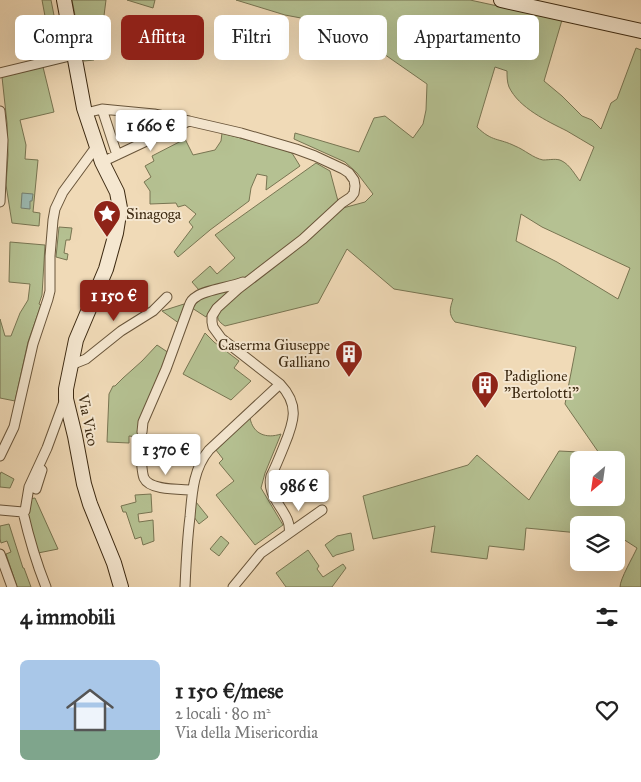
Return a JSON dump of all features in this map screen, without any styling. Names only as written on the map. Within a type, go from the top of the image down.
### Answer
[{"type":"street","name":"Via Vico","points":[[64,0],[67,15]]},
{"type":"street","points":[[501,0],[641,31]]},
{"type":"street","points":[[0,73],[53,60]]},
{"type":"street","name":"Via Vico","points":[[75,60],[86,113],[96,146],[113,183],[120,208],[106,269],[78,334],[66,399],[84,484],[114,563],[121,587]]},
{"type":"street","points":[[86,113],[102,110],[154,114],[257,137],[306,152],[350,173],[354,180],[355,188],[351,197],[303,239],[238,289],[215,310],[212,319],[212,324],[218,335],[280,384],[286,391],[294,408],[291,430],[271,476],[270,485],[276,501],[289,524],[288,533]]},
{"type":"street","points":[[102,110],[116,155]]},
{"type":"street","points":[[0,111],[3,140],[0,202]]},
{"type":"street","points":[[102,162],[189,121]]},
{"type":"street","points":[[0,456],[14,427],[33,344],[50,291],[50,256],[55,209],[63,192],[96,146]]},
{"type":"street","points":[[142,432],[143,422],[166,369],[188,306],[192,300],[200,294],[236,285],[253,278]]},
{"type":"street","points":[[71,364],[86,359],[121,332],[153,311],[166,297]]},
{"type":"street","points":[[184,587],[193,490],[196,475],[206,452],[280,384]]},
{"type":"street","points":[[46,587],[29,538],[24,512],[29,486],[46,450],[66,399]]},
{"type":"street","points":[[36,489],[40,473],[46,462],[46,450]]},
{"type":"street","points":[[141,459],[144,478],[150,485],[193,490]]},
{"type":"street","points":[[0,510],[24,512]]},
{"type":"street","points":[[232,587],[261,553],[322,510]]},
{"type":"street","points":[[0,554],[12,587]]},
{"type":"green space","points":[[42,0],[51,0],[54,15],[45,15]]},
{"type":"green space","points":[[72,0],[106,0],[104,15],[75,15]]},
{"type":"green space","points":[[127,0],[155,0],[153,8]]},
{"type":"green space","points":[[236,0],[470,0],[539,15],[562,20],[544,81],[582,116],[592,120],[601,129],[611,103],[617,99],[636,48],[641,50],[641,587],[620,587],[624,574],[637,548],[625,540],[625,516],[570,516],[570,532],[526,528],[524,550],[489,546],[487,559],[431,552],[435,526],[373,539],[363,496],[468,465],[477,455],[529,500],[559,451],[570,452],[570,506],[625,506],[625,451],[598,451],[565,404],[576,347],[455,322],[450,311],[453,299],[394,289],[347,249],[318,303],[225,326],[218,320],[220,311],[241,292],[343,208],[365,202],[373,194],[357,173],[345,162],[294,139],[295,133],[359,152],[374,118],[385,116],[413,138],[423,124],[426,110],[427,84],[387,56],[387,15],[299,15],[299,18]],"holes":[[[495,67],[507,71],[509,87],[526,108],[594,147],[580,181],[562,161],[539,159],[515,146],[491,137],[477,127]],[[521,214],[542,227],[630,268],[618,299],[557,262],[516,241]]]},
{"type":"green space","points":[[43,67],[54,112],[20,120],[26,145],[25,159],[38,160],[33,212],[40,213],[39,226],[12,223],[6,185],[8,155],[7,123],[2,77]]},
{"type":"green space","points":[[222,133],[292,153],[300,166],[266,190],[267,176],[257,174],[251,188],[249,201],[178,257],[174,252],[193,227],[189,222],[196,214],[185,205],[178,207],[176,203],[150,204],[150,191],[144,182],[151,177],[145,166],[154,161],[152,156],[185,139],[193,155],[215,150],[221,141]]},
{"type":"green space","points":[[316,163],[330,171],[338,201],[301,236],[250,275],[236,281],[199,290],[192,282],[210,266],[217,274],[235,258],[215,235]]},
{"type":"green space","points":[[59,227],[72,228],[70,240],[66,240],[64,253],[68,254],[67,260],[56,257]]},
{"type":"green space","points":[[10,242],[45,245],[42,295],[39,304],[41,305],[28,342],[15,401],[0,398],[0,319],[5,336],[11,336],[20,313],[28,300],[30,284],[9,282]]},
{"type":"green space","points":[[232,289],[213,305],[206,317],[192,308],[204,297]]},
{"type":"green space","points":[[184,304],[186,307],[180,324],[162,311]]},
{"type":"green space","points":[[205,333],[239,361],[234,368],[251,381],[231,400],[183,374]]},
{"type":"green space","points":[[157,345],[169,353],[140,421],[138,437],[129,436],[129,443],[107,442],[109,394],[113,386]]},
{"type":"green space","points":[[250,418],[254,428],[261,434],[270,436],[281,434],[261,488],[283,525],[255,545],[216,495],[234,481],[219,463],[223,459],[216,450]]},
{"type":"green space","points":[[1,472],[14,479],[10,488],[0,487]]},
{"type":"green space","points":[[151,494],[152,512],[138,514],[139,522],[153,520],[154,541],[143,545],[141,537],[135,539],[126,512],[123,512],[121,506],[136,502],[135,495]]},
{"type":"green space","points":[[35,498],[58,549],[38,553],[28,520],[29,499]]},
{"type":"green space","points":[[196,502],[208,517],[199,524],[194,517]]},
{"type":"green space","points":[[9,524],[31,587],[17,587],[6,554],[11,552],[7,541],[1,543],[0,526]]},
{"type":"green space","points":[[351,533],[354,550],[333,557],[325,545],[337,536]]},
{"type":"green space","points":[[221,536],[229,543],[219,556],[210,549]]},
{"type":"green space","points":[[308,550],[319,566],[317,569],[323,577],[343,564],[346,568],[332,587],[286,587],[276,573]]},
{"type":"water","points":[[22,193],[33,194],[32,201],[30,201],[30,209],[21,208]]},
{"type":"place","name":"Sinagoga","points":[[107,238]]},
{"type":"place","name":"Caserma Giuseppe Galliano","points":[[349,378]]},
{"type":"place","name":"Padiglione \"Bertolotti\"","points":[[485,409]]}]
